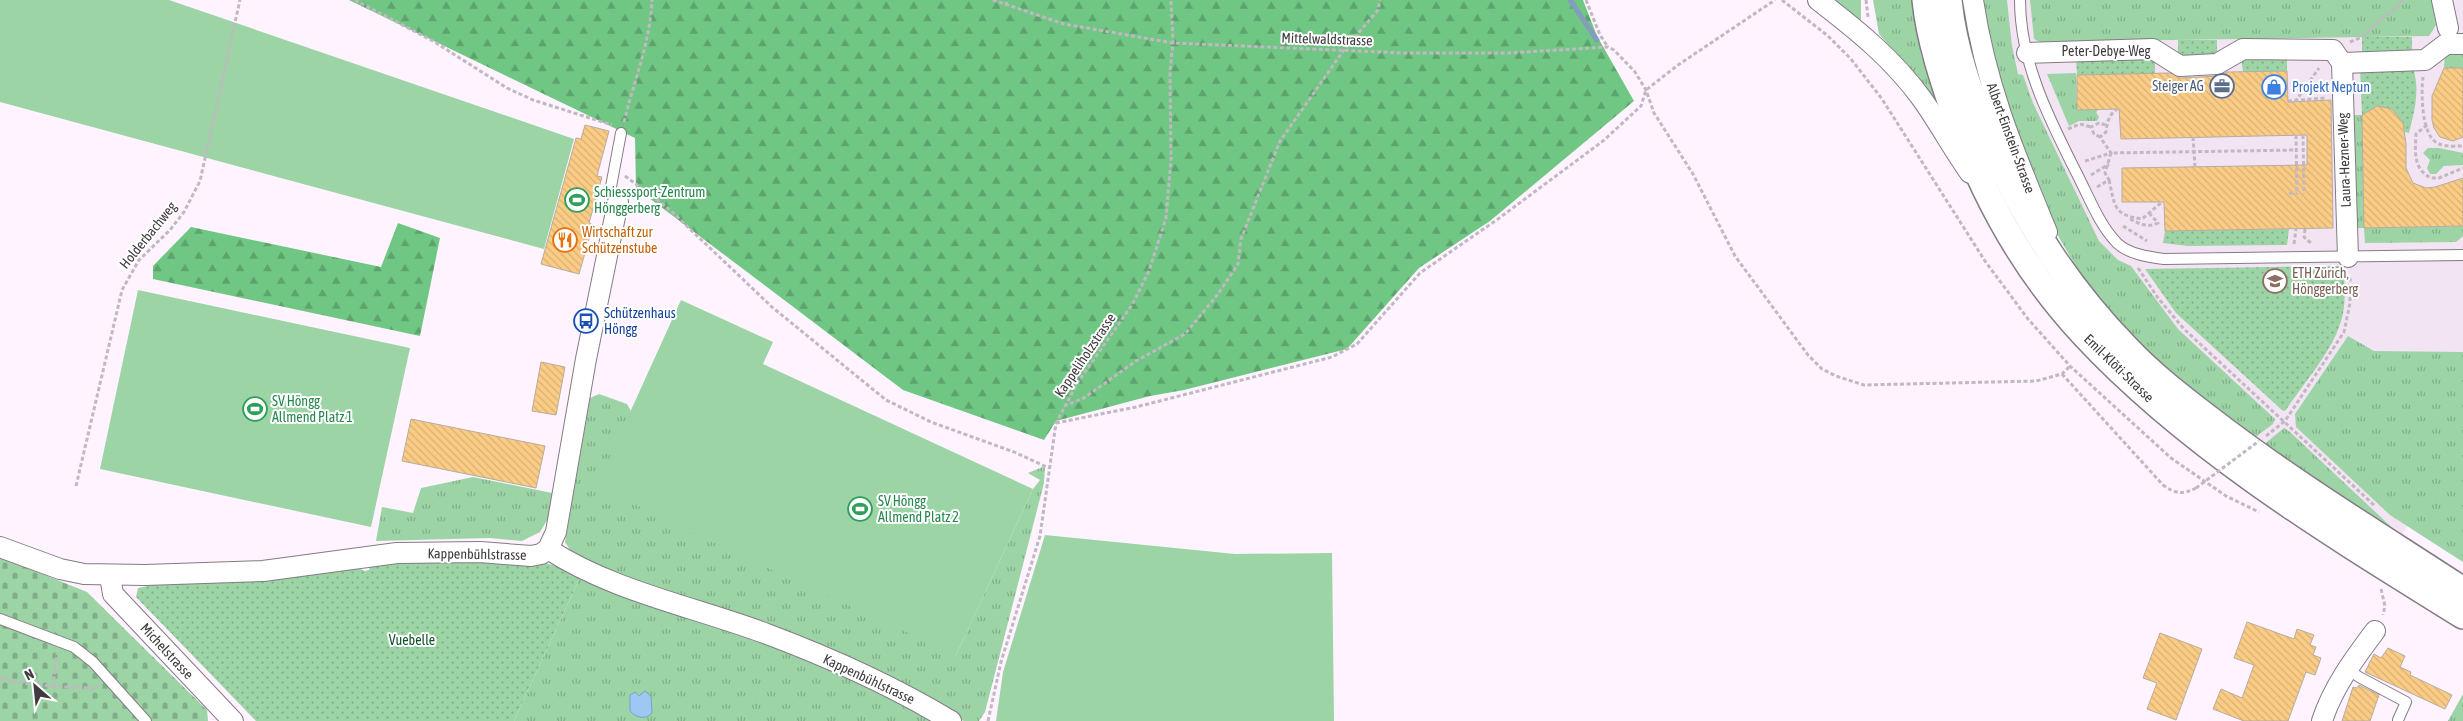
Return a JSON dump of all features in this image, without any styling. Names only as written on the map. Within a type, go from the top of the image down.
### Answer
[{"type":"street","points":[[1818,0],[1867,38],[1890,60],[1922,99],[1960,159],[1991,202]]},
{"type":"street","name":"Emil-Klöti-Strasse","points":[[1925,0],[1944,84],[1964,142],[1991,202],[2051,296],[2083,334],[2173,419],[2256,481],[2463,616]]},
{"type":"street","name":"Emil-Klöti-Strasse","points":[[1949,0],[1957,45],[1982,124],[2004,174],[2038,234],[2063,271],[2125,347],[2177,394],[2266,461],[2463,590]]},
{"type":"street","name":"Albert-Einstein-Strasse","points":[[1973,0],[1992,94],[2063,271]]},
{"type":"street","points":[[2442,0],[2448,28]]},
{"type":"street","points":[[2342,63],[2425,60],[2446,44],[2463,44]]},
{"type":"street","name":"Peter-Debye-Weg","points":[[2027,53],[2153,49],[2180,66],[2217,64],[2243,49],[2333,50],[2342,63]]},
{"type":"street","name":"Laura-Hezner-Weg","points":[[2342,63],[2348,257]]},
{"type":"street","points":[[548,549],[556,532],[586,359],[618,202]]},
{"type":"street","name":"Kappenbühlstrasse","points":[[0,547],[60,569],[84,574],[110,576],[263,571],[397,553],[480,552],[531,556],[541,554],[548,549],[570,564],[598,576],[767,634],[855,670],[909,696],[951,721]]},
{"type":"street","name":"Michelstrasse","points":[[110,576],[114,594],[233,721]]},
{"type":"street","points":[[2322,721],[2340,679],[2380,635]]},
{"type":"lane","points":[[2020,0],[2027,53],[2034,83],[2097,214],[2119,244],[2136,253],[2164,259],[2463,255]]},
{"type":"lane","points":[[618,202],[610,192],[622,130]]},
{"type":"lane","points":[[0,619],[74,646],[107,678],[146,721]]},
{"type":"lane","points":[[2340,679],[2359,677],[2406,702],[2398,720]]},
{"type":"path","name":"Holderbachweg","points":[[76,486],[122,290],[139,260],[170,230],[184,212],[200,181],[240,0]]},
{"type":"path","points":[[355,0],[433,41],[507,88],[533,100],[622,130],[643,57],[651,22],[652,0]]},
{"type":"path","name":"Mittelwaldstrasse","points":[[993,0],[1006,6],[1064,24],[1173,43],[1344,50],[1508,53],[1608,47]]},
{"type":"path","points":[[1006,6],[1007,0]]},
{"type":"path","name":"Kappeliholzstrasse","points":[[988,721],[1002,662],[1040,536],[1056,423],[1063,407],[1132,305],[1149,270],[1166,218],[1171,159],[1170,71],[1173,43],[1171,0]]},
{"type":"path","points":[[1063,407],[1084,398],[1136,361],[1185,334],[1218,294],[1238,264],[1241,239],[1280,141],[1344,50],[1378,10],[1380,0]]},
{"type":"path","points":[[1586,0],[1600,35],[1608,47],[1614,50],[1635,72],[1646,90],[1654,113],[1693,174],[1735,256],[1808,355],[1822,369],[1836,376],[1874,385],[2036,381],[2062,374],[2070,366],[2028,319],[1985,261],[1877,92],[1851,58],[1828,36],[1782,0]]},
{"type":"path","points":[[1056,423],[1136,407],[1332,357],[1344,352],[1357,344],[1420,273],[1498,219],[1603,140],[1641,106],[1646,90],[1710,42],[1775,0]]},
{"type":"path","points":[[2362,37],[2404,0]]},
{"type":"path","points":[[2425,60],[2422,103],[2430,137],[2439,144],[2463,146]]},
{"type":"path","points":[[2288,102],[2343,98]]},
{"type":"path","points":[[2100,137],[2106,132],[2106,125],[2112,113],[2117,109]]},
{"type":"path","points":[[2064,121],[2072,137]]},
{"type":"path","points":[[2068,129],[2080,124],[2091,126],[2098,123],[2106,125]]},
{"type":"path","points":[[2091,126],[2094,134],[2100,137],[2111,153],[2106,173],[2114,206],[2127,217],[2142,225],[2151,226],[2158,223],[2150,214]]},
{"type":"path","points":[[2427,126],[2416,134],[2415,156],[2421,171],[2431,178],[2440,178],[2463,168]]},
{"type":"path","points":[[2289,193],[2297,194],[2296,135]]},
{"type":"path","points":[[2303,135],[2304,194]]},
{"type":"path","points":[[2193,138],[2195,167]]},
{"type":"path","points":[[2084,161],[2111,153],[2296,150]]},
{"type":"path","points":[[2080,153],[2100,195]]},
{"type":"path","points":[[2090,176],[2109,164]]},
{"type":"path","points":[[614,168],[669,209],[772,307],[886,400],[930,422],[1014,452],[1049,468]]},
{"type":"path","points":[[2096,188],[2109,180]]},
{"type":"path","points":[[2127,217],[2142,219],[2162,202]]},
{"type":"path","points":[[2118,222],[2137,236],[2153,244]]},
{"type":"path","points":[[2296,229],[2294,247],[2301,247]]},
{"type":"path","points":[[2305,229],[2304,238],[2315,247],[2308,247]]},
{"type":"path","points":[[2136,253],[2138,267],[2158,298],[2184,329],[2376,507]]},
{"type":"path","points":[[2062,374],[2163,485],[2174,493],[2186,493],[2196,488],[2285,421],[2344,332],[2350,303],[2348,257]]},
{"type":"path","points":[[53,687],[59,640]]},
{"type":"path","points":[[0,678],[20,683],[53,687],[93,688],[107,678]]},
{"type":"shaded area","name":"ETH Zürich, Hönggerberg","points":[[1958,0],[2463,0],[2463,562],[2407,526],[2400,539],[2262,446],[2098,297],[2076,265],[1985,106]]},
{"type":"green space","points":[[0,0],[169,0],[574,139],[544,249],[0,102]]},
{"type":"green space","points":[[349,0],[1583,0],[1597,36],[1634,101],[1490,221],[1419,268],[1347,349],[1184,390],[1150,396],[1056,421],[1044,440],[903,390],[636,188],[635,138]]},
{"type":"green space","points":[[1831,0],[1861,0],[1861,21]]},
{"type":"green space","points":[[1873,0],[1914,0],[1921,55],[1944,118],[1925,88],[1879,34]]},
{"type":"green space","points":[[1958,0],[2007,0],[2012,46],[2018,74],[2023,75],[2033,103],[2099,241],[2118,260],[2131,266],[2178,329],[2275,419],[2273,424],[2253,439],[2243,433],[2143,350],[2118,324],[2075,265],[2040,202],[1991,104],[1985,106],[1965,44]]},
{"type":"green space","points":[[2030,0],[2432,0],[2436,25],[2429,36],[2040,42],[2034,39]]},
{"type":"green space","points":[[2362,37],[2412,37],[2412,52],[2362,52]]},
{"type":"green space","points":[[2178,40],[2217,40],[2217,55],[2178,56]]},
{"type":"green space","points":[[2445,52],[2463,52],[2463,68],[2444,68]]},
{"type":"green space","points":[[2287,55],[2287,71],[2243,72],[2241,57]]},
{"type":"green space","points":[[2155,57],[2155,74],[2077,75],[2076,59]]},
{"type":"green space","points":[[2413,67],[2416,92],[2415,108],[2409,133],[2405,132],[2403,123],[2392,109],[2377,106],[2362,115],[2360,68]]},
{"type":"green space","points":[[2076,73],[2077,109],[2100,109],[2096,112],[2099,117],[2097,121],[2079,121],[2069,126],[2047,74]]},
{"type":"green space","points":[[2351,115],[2362,115],[2365,228],[2463,226],[2463,236],[2456,242],[2365,243],[2364,228],[2354,228]]},
{"type":"green space","points":[[2428,148],[2439,148],[2463,153],[2463,165],[2444,166],[2436,174],[2430,174],[2427,168],[2430,160],[2423,153]]},
{"type":"green space","points":[[398,223],[440,238],[420,336],[153,279],[153,266],[191,227],[381,267]]},
{"type":"green space","points":[[2289,229],[2287,245],[2188,246],[2163,243],[2165,231]]},
{"type":"green space","points":[[2344,266],[2344,310],[2336,335],[2316,368],[2286,410],[2283,411],[2176,313],[2145,269]]},
{"type":"green space","name":"SV Höngg Allmend Platz 1","points":[[138,290],[410,348],[371,527],[100,469]]},
{"type":"green space","name":"SV Höngg Allmend Platz 2","points":[[681,300],[773,342],[763,364],[1033,489],[956,655],[686,530],[597,485]]},
{"type":"green space","points":[[2348,336],[2374,351],[2463,352],[2463,562],[2390,515],[2296,427],[2295,414]]},
{"type":"green space","points":[[599,394],[627,404],[632,413],[956,655],[1033,489],[1040,480],[1028,473],[1045,466],[1044,483],[985,712],[979,721],[964,721],[575,558],[565,542],[590,398]]},
{"type":"green space","points":[[2284,428],[2289,431],[2401,536],[2262,446]]},
{"type":"green space","points":[[473,477],[552,493],[549,517],[540,532],[522,541],[490,538],[376,541],[382,507],[413,513],[421,488]]},
{"type":"green space","points":[[1045,535],[1235,554],[1332,553],[1334,721],[996,721],[1003,672]]},
{"type":"green space","points":[[0,557],[87,592],[207,710],[208,721],[0,721]]},
{"type":"green space","name":"Vuebelle","points":[[420,559],[542,562],[582,573],[514,721],[256,721],[136,597],[138,588],[148,586],[148,581],[358,568],[365,571],[369,570],[370,566]]},
{"type":"green space","points":[[582,573],[769,638],[942,721],[514,721]]},
{"type":"green space","points":[[2463,694],[2463,721],[2448,721]]},
{"type":"water","points":[[645,691],[651,696],[652,713],[647,717],[641,717],[630,711],[630,695],[635,692],[639,696]]},
{"type":"building","points":[[2444,68],[2463,68],[2463,137],[2453,141],[2440,137],[2434,128],[2432,120],[2432,96]]},
{"type":"building","points":[[2287,71],[2288,102],[2331,100],[2333,228],[2165,231],[2164,202],[2122,202],[2122,168],[2307,165],[2307,135],[2121,139],[2119,109],[2077,110],[2077,75],[2170,73],[2181,78],[2218,76],[2227,72]]},
{"type":"building","points":[[2377,106],[2392,109],[2403,123],[2406,144],[2406,168],[2413,183],[2426,188],[2463,178],[2463,226],[2364,228],[2362,115]]},
{"type":"building","name":"Schiesssport-Zentrum Hönggerberg","points":[[585,125],[609,131],[597,176],[602,177],[589,223],[593,225],[579,274],[541,264],[576,138],[581,139]]},
{"type":"building","points":[[541,362],[565,367],[556,415],[532,411]]},
{"type":"building","points":[[411,419],[545,446],[536,488],[402,461]]},
{"type":"building","points":[[2247,622],[2294,639],[2297,629],[2314,635],[2310,645],[2316,647],[2313,655],[2321,658],[2315,675],[2306,672],[2288,721],[2244,721],[2213,709],[2221,689],[2242,698],[2254,665],[2234,658]]},
{"type":"building","points":[[2160,633],[2202,649],[2176,720],[2147,709],[2157,683],[2143,678]]},
{"type":"building","points":[[2388,648],[2405,656],[2400,667],[2411,672],[2410,675],[2452,695],[2445,709],[2365,672],[2374,654],[2381,658]]},
{"type":"building","points":[[2359,685],[2379,695],[2370,721],[2342,721],[2353,687],[2357,688]]},
{"type":"waterway","points":[[1570,0],[1597,40]]},
{"type":"place","name":"Steiger AG","points":[[2222,86]]},
{"type":"place","name":"Projekt Neptun","points":[[2274,87]]},
{"type":"place","name":"Schiesssport-Zentrum Hönggerberg","points":[[577,200]]},
{"type":"place","name":"Wirtschaft zur Schützenstube","points":[[565,240]]},
{"type":"place","name":"ETH Zürich, Hönggerberg","points":[[2275,281]]},
{"type":"place","name":"Schützenhaus Höngg","points":[[586,321]]},
{"type":"place","name":"SV Höngg Allmend Platz 1","points":[[255,409]]},
{"type":"place","name":"SV Höngg Allmend Platz 2","points":[[860,509]]}]
